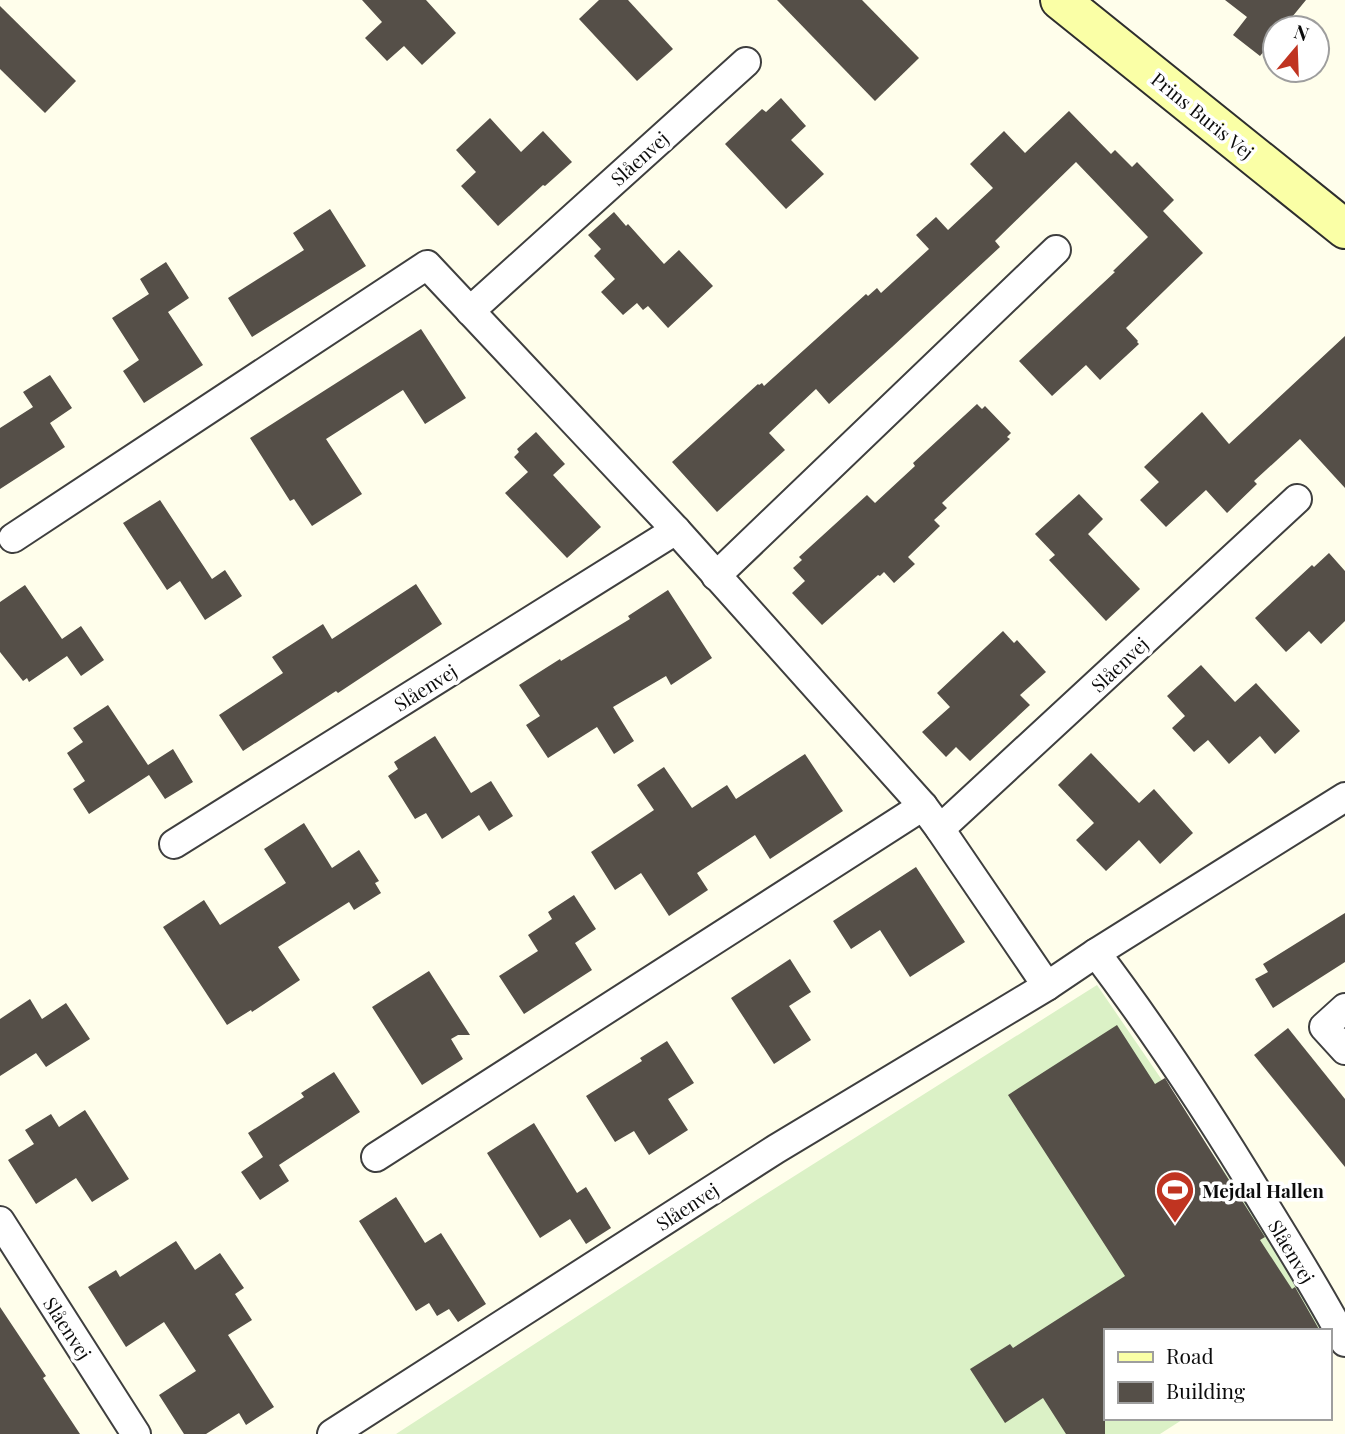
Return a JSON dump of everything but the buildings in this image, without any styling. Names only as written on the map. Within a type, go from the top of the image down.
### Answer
[{"type":"street","name":"Prins Buris Vej","points":[[1060,0],[1345,229]]},
{"type":"street","name":"Slåenvej","points":[[470,311],[746,62]]},
{"type":"street","points":[[716,576],[1056,250]]},
{"type":"street","points":[[13,538],[427,265],[676,530],[923,806],[1047,986]]},
{"type":"street","name":"Slåenvej","points":[[940,829],[1297,499]]},
{"type":"street","name":"Slåenvej","points":[[174,844],[676,530]]},
{"type":"street","name":"Slåenvej","points":[[332,1434],[776,1149],[1047,986],[1345,797]]},
{"type":"street","points":[[376,1157],[923,806]]},
{"type":"street","name":"Slåenvej","points":[[1096,953],[1215,1123],[1325,1304],[1345,1342]]},
{"type":"street","points":[[1345,1008],[1324,1027],[1345,1050]]},
{"type":"street","name":"Slåenvej","points":[[0,1221],[136,1434]]},
{"type":"green space","points":[[1097,985],[1330,1326],[1326,1329],[1104,1329],[1104,1420],[1182,1420],[1160,1434],[396,1434],[758,1199]]},
{"type":"place","name":"Mejdal Hallen","points":[[1175,1224]]}]
